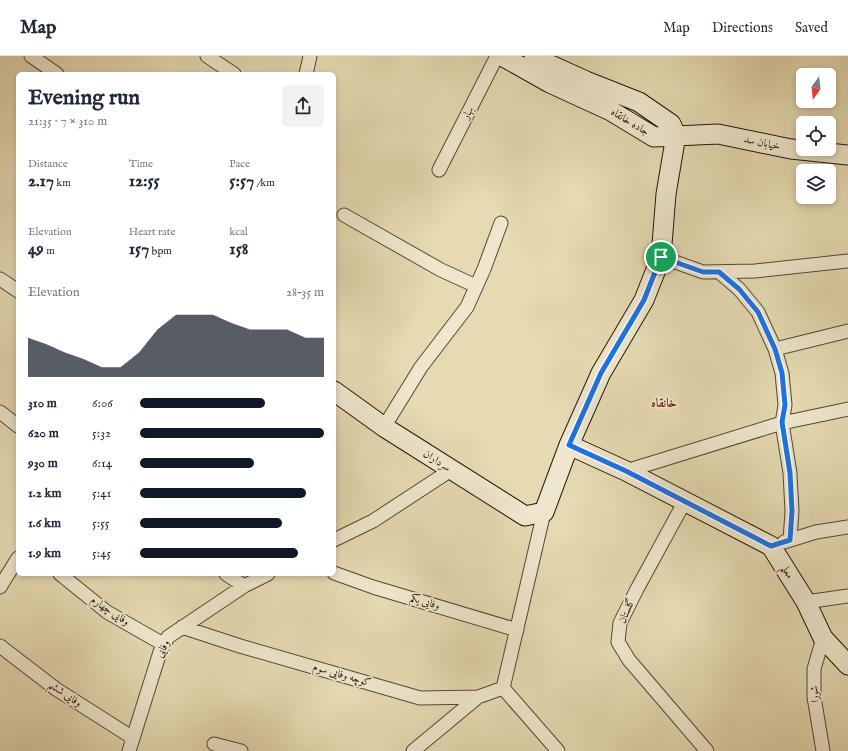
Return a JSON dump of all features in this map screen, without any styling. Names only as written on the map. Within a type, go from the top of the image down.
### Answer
[{"type":"street","points":[[31,56],[54,72]]},
{"type":"street","points":[[207,56],[231,72]]},
{"type":"street","points":[[306,72],[310,56]]},
{"type":"street","name":"بهار","points":[[439,170],[497,56]]},
{"type":"street","name":"جاده خانقاه","points":[[502,56],[550,83],[611,111],[654,137],[676,135],[671,124],[639,102],[586,81],[534,56]]},
{"type":"street","name":"خیابان سد","points":[[676,135],[718,134],[791,149],[848,155]]},
{"type":"street","points":[[558,751],[503,688],[544,512],[569,445],[601,373],[644,300],[661,257],[666,194],[676,135]]},
{"type":"street","points":[[344,215],[441,270],[476,286]]},
{"type":"street","points":[[384,427],[421,367],[467,307],[501,223]]},
{"type":"street","points":[[661,257],[703,272],[755,271],[848,261]]},
{"type":"street","points":[[719,272],[739,289],[758,312],[775,349],[783,380],[785,405],[782,422],[790,473],[792,511],[790,540]]},
{"type":"street","points":[[0,279],[16,290]]},
{"type":"street","points":[[775,349],[848,331]]},
{"type":"street","name":"سرداران","points":[[336,392],[384,427],[525,516],[544,512]]},
{"type":"street","points":[[626,471],[782,422],[848,409]]},
{"type":"street","points":[[0,412],[16,424]]},
{"type":"street","points":[[569,445],[626,471],[771,546],[816,532],[848,526]]},
{"type":"street","points":[[336,539],[373,520],[451,470]]},
{"type":"street","name":"گلستان","points":[[685,501],[636,589],[620,623],[618,642],[629,660],[707,751]]},
{"type":"street","name":"معلم","points":[[771,546],[806,602],[823,638],[848,665]]},
{"type":"street","points":[[0,587],[16,561]]},
{"type":"street","name":"وفایی یکم","points":[[336,574],[373,587],[517,630]]},
{"type":"street","name":"وفایی چهارم","points":[[62,576],[107,612],[163,644]]},
{"type":"street","points":[[229,576],[244,586]]},
{"type":"street","name":"وفایی","points":[[129,751],[163,644],[168,637],[244,586],[264,576]]},
{"type":"street","points":[[806,602],[848,596]]},
{"type":"street","name":"کوچه وفایی سوم","points":[[182,627],[240,646],[420,698],[478,697],[503,688]]},
{"type":"street","name":"شورا","points":[[823,638],[814,669],[814,696],[823,751]]},
{"type":"street","name":"وفایی ششم","points":[[0,646],[56,689],[133,738]]},
{"type":"street","points":[[414,751],[478,697]]},
{"type":"street","points":[[214,744],[241,751]]},
{"type":"district","name":"خانقاه","points":[[664,403]]},
{"type":"route","points":[[661,257],[703,272],[719,272],[739,289],[758,312],[768,331],[782,373],[785,405],[782,422],[790,473],[792,511],[790,540],[771,546],[626,471],[569,445],[601,373],[644,300],[661,257]]}]
